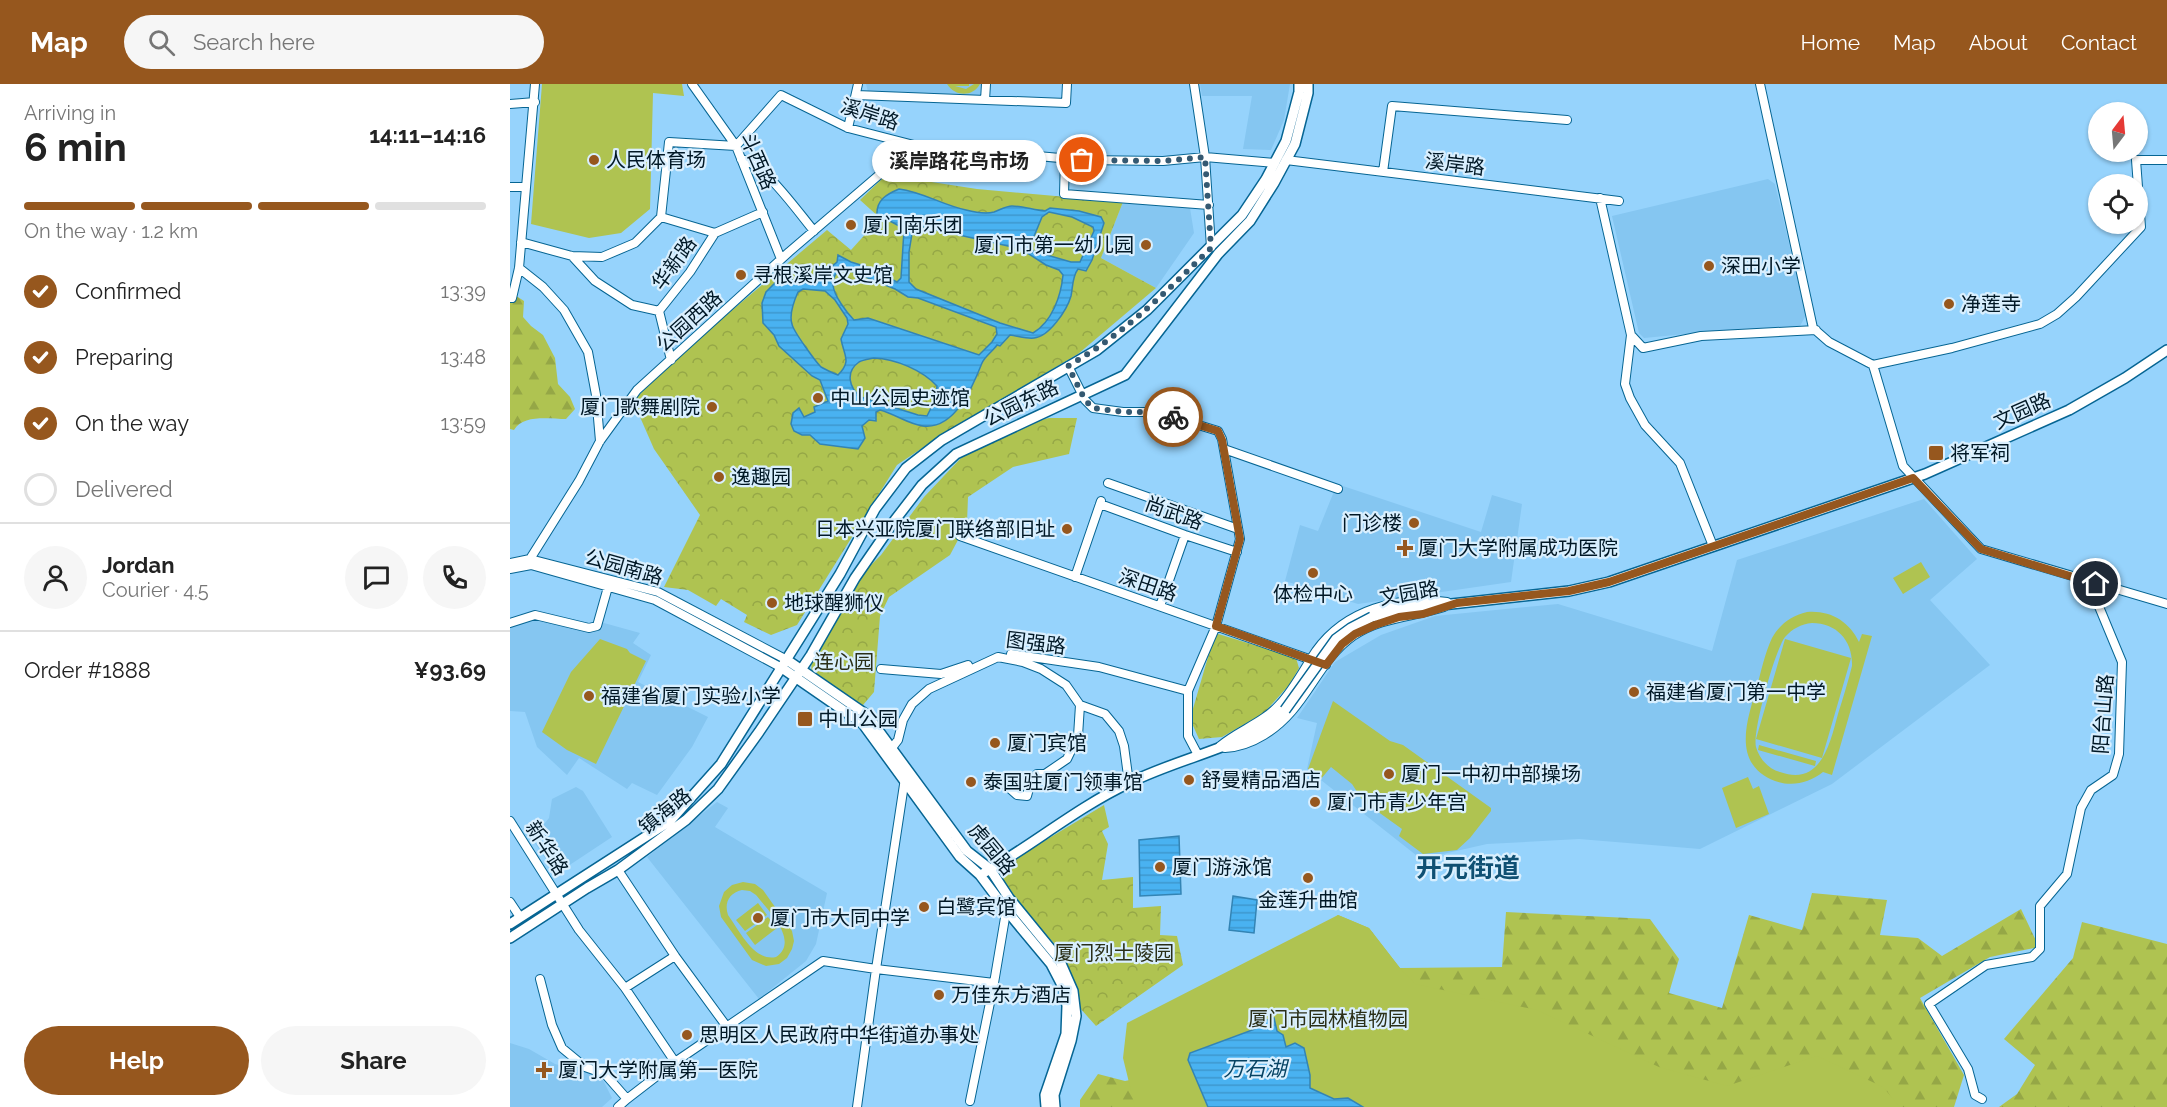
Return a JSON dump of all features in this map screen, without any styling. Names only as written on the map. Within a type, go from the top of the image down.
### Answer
[{"type":"main road","name":"公园东路","points":[[784,664],[840,574],[875,510],[906,468],[942,440],[1096,350],[1147,310],[1242,215],[1286,141],[1299,84]]},
{"type":"main road","name":"公园东路","points":[[798,673],[811,655],[855,578],[895,520],[922,485],[956,454],[1082,393],[1125,375],[1218,254],[1250,221],[1295,144],[1308,93],[1308,84]]},
{"type":"main road","name":"文园路","points":[[980,875],[1016,855],[1103,796],[1129,783],[1249,736],[1269,724],[1285,710],[1336,639],[1351,627],[1397,610],[1579,589],[1609,582],[1913,478],[2069,410],[2125,378],[2167,350]]},
{"type":"main road","name":"虎园路","points":[[784,664],[867,715],[967,850],[990,869],[1008,898],[1059,959],[1073,990],[1076,1016],[1071,1041],[1054,1095],[1056,1107]]},
{"type":"main road","name":"镇海路","points":[[510,924],[670,821],[721,764],[784,664]]},
{"type":"main road","name":"虎园路","points":[[798,673],[863,724],[960,857],[980,875],[1006,911],[1051,964],[1064,989],[1067,1006],[1066,1034],[1045,1095],[1046,1107]]},
{"type":"main road","name":"镇海路","points":[[510,938],[618,870],[686,820],[718,789],[798,673]]},
{"type":"street","points":[[510,298],[512,298],[519,268],[535,84]]},
{"type":"street","name":"斗西路","points":[[692,84],[736,146],[781,259]]},
{"type":"street","points":[[848,128],[858,84]]},
{"type":"street","points":[[985,100],[986,84]]},
{"type":"street","points":[[856,95],[1066,103],[1067,84]]},
{"type":"street","points":[[1194,84],[1205,157],[1211,248]]},
{"type":"street","points":[[1760,84],[1813,328],[1829,342],[1873,365],[1952,348],[2040,324],[2057,314],[2141,227],[2136,160],[2167,160]]},
{"type":"street","name":"溪岸路","points":[[736,146],[781,95],[848,128],[914,145],[1065,159],[1163,161],[1205,157],[1275,163]]},
{"type":"street","points":[[510,104],[535,102]]},
{"type":"street","points":[[1383,172],[1392,106],[1567,120]]},
{"type":"street","name":"华新路","points":[[521,242],[572,256],[602,257],[635,243],[661,217],[669,142],[736,146]]},
{"type":"street","name":"公园西路","points":[[530,559],[579,481],[600,441],[637,390],[781,259],[914,145]]},
{"type":"street","points":[[741,159],[754,163],[766,174],[814,231]]},
{"type":"street","points":[[1065,159],[1064,194],[1209,205]]},
{"type":"street","name":"溪岸路","points":[[1286,160],[1619,201]]},
{"type":"street","points":[[510,187],[526,187]]},
{"type":"street","points":[[1599,198],[1631,335],[1625,384],[1645,425],[1680,463],[1713,546]]},
{"type":"street","name":"华新路","points":[[659,311],[690,272],[715,233],[763,212]]},
{"type":"street","name":"华新路","points":[[661,217],[715,233]]},
{"type":"street","name":"华新路","points":[[572,256],[595,281],[632,305],[659,311]]},
{"type":"street","points":[[519,268],[543,287],[564,310],[588,352],[596,395],[600,441]]},
{"type":"street","name":"华新路","points":[[659,311],[671,360]]},
{"type":"street","points":[[1631,335],[1643,348],[1701,336],[1816,330]]},
{"type":"street","points":[[1873,365],[1900,460],[1913,478],[1981,549],[2167,604]]},
{"type":"street","points":[[1068,366],[1085,400],[1093,408],[1123,412],[1156,412],[1218,431],[1224,449],[1240,539],[1216,626],[1188,692],[1188,736],[1198,755]]},
{"type":"street","points":[[1224,449],[1338,489]]},
{"type":"street","points":[[1108,483],[1239,529]]},
{"type":"street","name":"尚武路","points":[[1075,577],[1101,502],[1185,536],[1237,552]]},
{"type":"street","name":"深田路","points":[[960,536],[1326,665]]},
{"type":"street","points":[[1160,606],[1185,536]]},
{"type":"street","name":"公园南路","points":[[510,563],[530,559],[658,592],[784,664]]},
{"type":"street","name":"公园南路","points":[[510,569],[531,565],[655,600],[784,664]]},
{"type":"street","name":"阳台山路","points":[[1982,1099],[1975,1095],[1968,1069],[1929,1004],[1986,965],[2032,957],[2040,949],[2040,906],[2067,874],[2081,808],[2091,789],[2113,776],[2119,754],[2122,662],[2095,597],[2096,584]]},
{"type":"street","points":[[510,623],[535,615],[590,628],[597,626],[608,587]]},
{"type":"street","points":[[1217,748],[1233,735],[1265,718],[1279,705],[1331,634],[1348,620],[1369,610],[1396,602],[1422,599],[1457,603]]},
{"type":"street","points":[[1217,748],[1238,747],[1252,742],[1290,715],[1342,644],[1355,634],[1399,617],[1423,614],[1457,603]]},
{"type":"street","name":"图强路","points":[[881,669],[941,674],[992,655],[1004,653],[1099,667],[1188,692]]},
{"type":"street","points":[[891,748],[898,740],[903,720],[912,704],[929,689],[998,657],[1023,662],[1041,669],[1066,686],[1080,705],[1104,714],[1119,731],[1124,746],[1129,783]]},
{"type":"street","points":[[1000,780],[1017,795],[1027,796],[1030,785],[1037,774],[1045,774],[1067,759],[1078,736],[1080,705]]},
{"type":"street","points":[[857,1107],[907,768]]},
{"type":"street","name":"新华路","points":[[510,821],[579,930],[625,988],[675,1062]]},
{"type":"street","points":[[618,870],[675,956],[727,1027]]},
{"type":"street","points":[[970,1101],[994,984],[1008,898]]},
{"type":"street","points":[[510,902],[520,917]]},
{"type":"street","points":[[625,988],[675,956]]},
{"type":"street","points":[[618,1107],[675,1062],[823,961],[994,984]]},
{"type":"street","points":[[540,979],[552,1025],[562,1048],[585,1067],[605,1074],[627,1099]]},
{"type":"shaded area","points":[[866,84],[981,84],[980,97],[868,92]]},
{"type":"shaded area","points":[[1200,84],[1290,84],[1284,120],[1271,150],[1243,149],[1252,96],[1202,96]]},
{"type":"shaded area","name":"深田小学","points":[[1768,179],[1775,184],[1806,315],[1800,326],[1644,338],[1639,333],[1612,216]]},
{"type":"shaded area","name":"厦门市第一幼儿园","points":[[1123,202],[1190,208],[1194,233],[1156,288],[1101,258]]},
{"type":"shaded area","name":"厦门大学附属成功医院","points":[[1337,484],[1481,532],[1492,495],[1522,504],[1511,582],[1358,604],[1285,581],[1300,525],[1318,531]]},
{"type":"shaded area","name":"福建省厦门第一中学","points":[[1924,499],[1977,559],[1930,600],[1990,665],[1832,784],[1700,849],[1579,839],[1487,844],[1421,859],[1307,769],[1317,723],[1297,718],[1335,662],[1381,635],[1435,616],[1558,604],[1712,651],[1737,560]]},
{"type":"shaded area","name":"福建省厦门实验小学","points":[[547,618],[588,624],[604,623],[640,633],[633,643],[651,655],[638,682],[708,717],[692,747],[657,795],[632,783],[627,789],[579,758],[567,775],[537,747],[525,712],[510,711],[510,626]]},
{"type":"shaded area","points":[[576,787],[583,791],[612,837],[556,874],[532,839],[549,818],[552,799]]},
{"type":"shaded area","name":"厦门市大同中学","points":[[717,802],[728,808],[715,827],[827,893],[816,944],[806,961],[759,999],[647,857]]},
{"type":"shaded area","name":"厦门大学附属第一医院","points":[[510,1043],[529,1049],[555,1064],[601,1076],[612,1098],[602,1107],[510,1107]]},
{"type":"green space","name":"人民体育场","points":[[542,84],[682,84],[684,96],[653,93],[650,209],[621,233],[589,238],[531,224]]},
{"type":"green space","points":[[947,84],[969,84],[969,86],[955,86],[966,89],[974,84],[980,84],[973,91],[964,94],[955,91]]},
{"type":"green space","points":[[886,175],[977,189],[1123,202],[1101,258],[1156,288],[1078,354],[943,434],[897,465],[797,625],[771,635],[744,622],[747,615],[721,599],[716,606],[688,590],[664,587],[700,515],[654,449],[633,401],[685,350],[827,230],[851,250],[880,218],[860,200]]},
{"type":"green space","points":[[510,292],[524,301],[523,317],[543,335],[555,358],[558,384],[570,397],[575,409],[566,419],[530,419],[518,425],[514,430],[510,429]]},
{"type":"green space","name":"连心园","points":[[1049,418],[1077,418],[1069,454],[1013,467],[968,497],[967,523],[950,555],[889,597],[880,616],[874,692],[858,711],[811,677],[812,652],[858,578],[881,555],[924,497],[961,458],[1012,427]]},
{"type":"green space","points":[[1921,562],[1930,577],[1903,594],[1893,578]]},
{"type":"green space","points":[[1815,612],[1838,618],[1850,628],[1859,642],[1862,634],[1872,636],[1832,775],[1823,772],[1812,779],[1788,784],[1775,781],[1761,773],[1752,764],[1747,752],[1746,740],[1749,713],[1772,638],[1782,625],[1801,614]],"holes":[[[1812,623],[1836,630],[1846,641],[1852,657],[1849,678],[1827,749],[1821,760],[1805,773],[1794,775],[1780,772],[1765,762],[1756,747],[1757,725],[1765,691],[1785,637],[1800,626]]]},
{"type":"green space","points":[[1215,633],[1296,658],[1299,668],[1290,684],[1264,713],[1222,737],[1199,739],[1190,719]]},
{"type":"green space","points":[[600,639],[627,649],[646,661],[596,764],[567,750],[542,732],[571,672]]},
{"type":"green space","points":[[1785,639],[1851,658],[1822,758],[1756,739]]},
{"type":"green space","name":"厦门一中初中部操场","points":[[1333,701],[1390,741],[1403,745],[1491,808],[1470,838],[1457,850],[1423,854],[1399,836],[1402,829],[1363,801],[1352,784],[1331,767],[1320,780],[1308,769]]},
{"type":"green space","points":[[1759,745],[1816,761],[1815,766],[1758,750]]},
{"type":"green space","points":[[1748,777],[1753,789],[1759,786],[1769,814],[1736,828],[1722,788]]},
{"type":"green space","name":"厦门烈士陵园","points":[[1104,805],[1109,827],[1102,831],[1108,844],[1102,880],[1133,877],[1133,908],[1161,906],[1160,935],[1177,936],[1183,965],[1096,1026],[1079,1007],[1072,976],[1060,950],[991,873]]},
{"type":"green space","points":[[743,882],[755,884],[763,890],[792,931],[794,941],[792,949],[787,958],[779,964],[766,966],[752,960],[721,917],[719,906],[724,892],[732,885]],"holes":[[[738,891],[750,891],[756,895],[780,926],[785,943],[783,950],[776,957],[761,955],[754,950],[728,915],[727,906],[731,896]]]},
{"type":"green space","points":[[1812,893],[1887,900],[1880,935],[1918,938],[1942,956],[2021,909],[2039,947],[1990,957],[1920,998],[1964,1075],[1954,1107],[1080,1107],[1080,1100],[1098,1074],[1125,1081],[1154,1075],[1338,915],[1369,928],[1400,968],[1502,967],[1506,912],[1650,919],[1679,959],[1669,993],[1722,1008],[1749,915],[1802,930]]},
{"type":"green space","points":[[758,903],[767,915],[745,931],[736,920]]},
{"type":"green space","name":"厦门市园林植物园","points":[[1338,915],[1369,928],[1415,984],[1537,1010],[1659,1067],[1727,1086],[1817,1056],[1883,1087],[1900,1107],[1135,1107],[1123,1058],[1127,1023]]},
{"type":"green space","points":[[768,917],[777,928],[755,945],[746,933]]},
{"type":"green space","points":[[2082,922],[2167,944],[2167,1107],[1999,1107],[2017,1094],[2035,1065],[2004,1039],[2073,958]]},
{"type":"water","points":[[899,189],[976,212],[991,213],[1012,206],[1045,211],[1050,208],[1079,211],[1101,217],[1104,223],[1092,260],[1086,271],[1078,269],[1076,272],[1069,302],[1057,322],[1040,336],[1028,338],[1010,335],[1000,346],[997,345],[983,360],[968,394],[953,414],[934,425],[923,426],[880,410],[876,412],[876,421],[869,420],[862,426],[865,438],[858,449],[820,444],[810,435],[802,435],[794,431],[791,424],[793,413],[799,408],[804,417],[815,412],[814,407],[828,401],[820,380],[812,376],[779,346],[774,335],[763,323],[762,303],[766,292],[782,276],[786,275],[802,283],[821,280],[824,273],[837,262],[838,255],[897,282],[901,278],[904,230],[877,215],[877,210],[880,202],[887,195]],"holes":[[[1049,212],[1072,217],[1093,227],[1094,231],[1080,262],[1071,262],[1033,251],[1030,246],[1042,217]],[[919,226],[1021,249],[1046,265],[1059,270],[1063,275],[1062,283],[1058,300],[1050,315],[1033,333],[1000,323],[916,289],[909,282],[909,252],[913,228]],[[841,267],[895,289],[908,297],[918,298],[996,327],[997,334],[979,355],[868,318],[854,320],[836,294],[833,285],[835,275]],[[803,289],[825,291],[835,300],[847,318],[848,324],[841,339],[846,362],[838,375],[821,367],[805,346],[793,328],[792,308],[798,292]],[[874,358],[891,361],[908,366],[931,380],[937,386],[935,400],[927,416],[861,397],[851,385],[850,380],[852,370],[859,362]]]},
{"type":"water","name":"厦门游泳馆","points":[[1179,836],[1181,894],[1140,896],[1139,840]]},
{"type":"water","points":[[1233,896],[1257,900],[1254,933],[1229,930]]},
{"type":"water","name":"万石湖","points":[[1274,1018],[1277,1031],[1283,1035],[1286,1047],[1295,1043],[1304,1048],[1310,1075],[1310,1088],[1334,1099],[1348,1098],[1363,1107],[1208,1107],[1188,1060],[1190,1053],[1255,1029],[1255,1023]]},
{"type":"way so far","points":[[1082,160],[1163,161],[1205,157],[1211,248],[1147,310],[1096,350],[1068,366],[1085,400],[1093,408],[1123,412],[1156,412],[1173,417]]},
{"type":"place","name":"人民体育场","points":[[594,160]]},
{"type":"place","name":"溪岸路花鸟市场","points":[[1082,160]]},
{"type":"place","name":"厦门南乐团","points":[[851,225]]},
{"type":"place","name":"厦门市第一幼儿园","points":[[1146,245]]},
{"type":"place","name":"深田小学","points":[[1709,266]]},
{"type":"place","name":"寻根溪岸文史馆","points":[[741,275]]},
{"type":"place","name":"净莲寺","points":[[1949,304]]},
{"type":"place","name":"中山公园史迹馆","points":[[818,398]]},
{"type":"place","name":"厦门歌舞剧院","points":[[712,407]]},
{"type":"place","name":"将军祠","points":[[1936,453]]},
{"type":"place","name":"逸趣园","points":[[719,477]]},
{"type":"place","name":"门诊楼","points":[[1414,523]]},
{"type":"place","name":"日本兴亚院厦门联络部旧址","points":[[1067,529]]},
{"type":"place","name":"厦门大学附属成功医院","points":[[1405,548]]},
{"type":"place","name":"体检中心","points":[[1313,573]]},
{"type":"place","name":"地球醒狮仪","points":[[772,603]]},
{"type":"place","name":"福建省厦门第一中学","points":[[1634,692]]},
{"type":"place","name":"福建省厦门实验小学","points":[[589,696]]},
{"type":"place","name":"中山公园","points":[[805,719]]},
{"type":"place","name":"厦门宾馆","points":[[995,743]]},
{"type":"place","name":"厦门一中初中部操场","points":[[1389,774]]},
{"type":"place","name":"舒曼精品酒店","points":[[1189,780]]},
{"type":"place","name":"泰国驻厦门领事馆","points":[[971,782]]},
{"type":"place","name":"厦门市青少年宫","points":[[1315,802]]},
{"type":"place","name":"厦门游泳馆","points":[[1160,867]]},
{"type":"place","name":"金莲升曲馆","points":[[1308,878]]},
{"type":"place","name":"白鹭宾馆","points":[[924,907]]},
{"type":"place","name":"厦门市大同中学","points":[[758,918]]},
{"type":"place","name":"万佳东方酒店","points":[[939,995]]},
{"type":"place","name":"思明区人民政府中华街道办事处","points":[[687,1035]]},
{"type":"place","name":"厦门大学附属第一医院","points":[[544,1070]]},
{"type":"district","name":"开元街道","points":[[1468,868]]},
{"type":"route","points":[[1173,417],[1218,431],[1222,440],[1240,539],[1216,626],[1326,665],[1342,644],[1355,634],[1399,617],[1423,614],[1457,603],[1569,591],[1609,582],[1913,478],[1981,549],[2096,584]]}]
